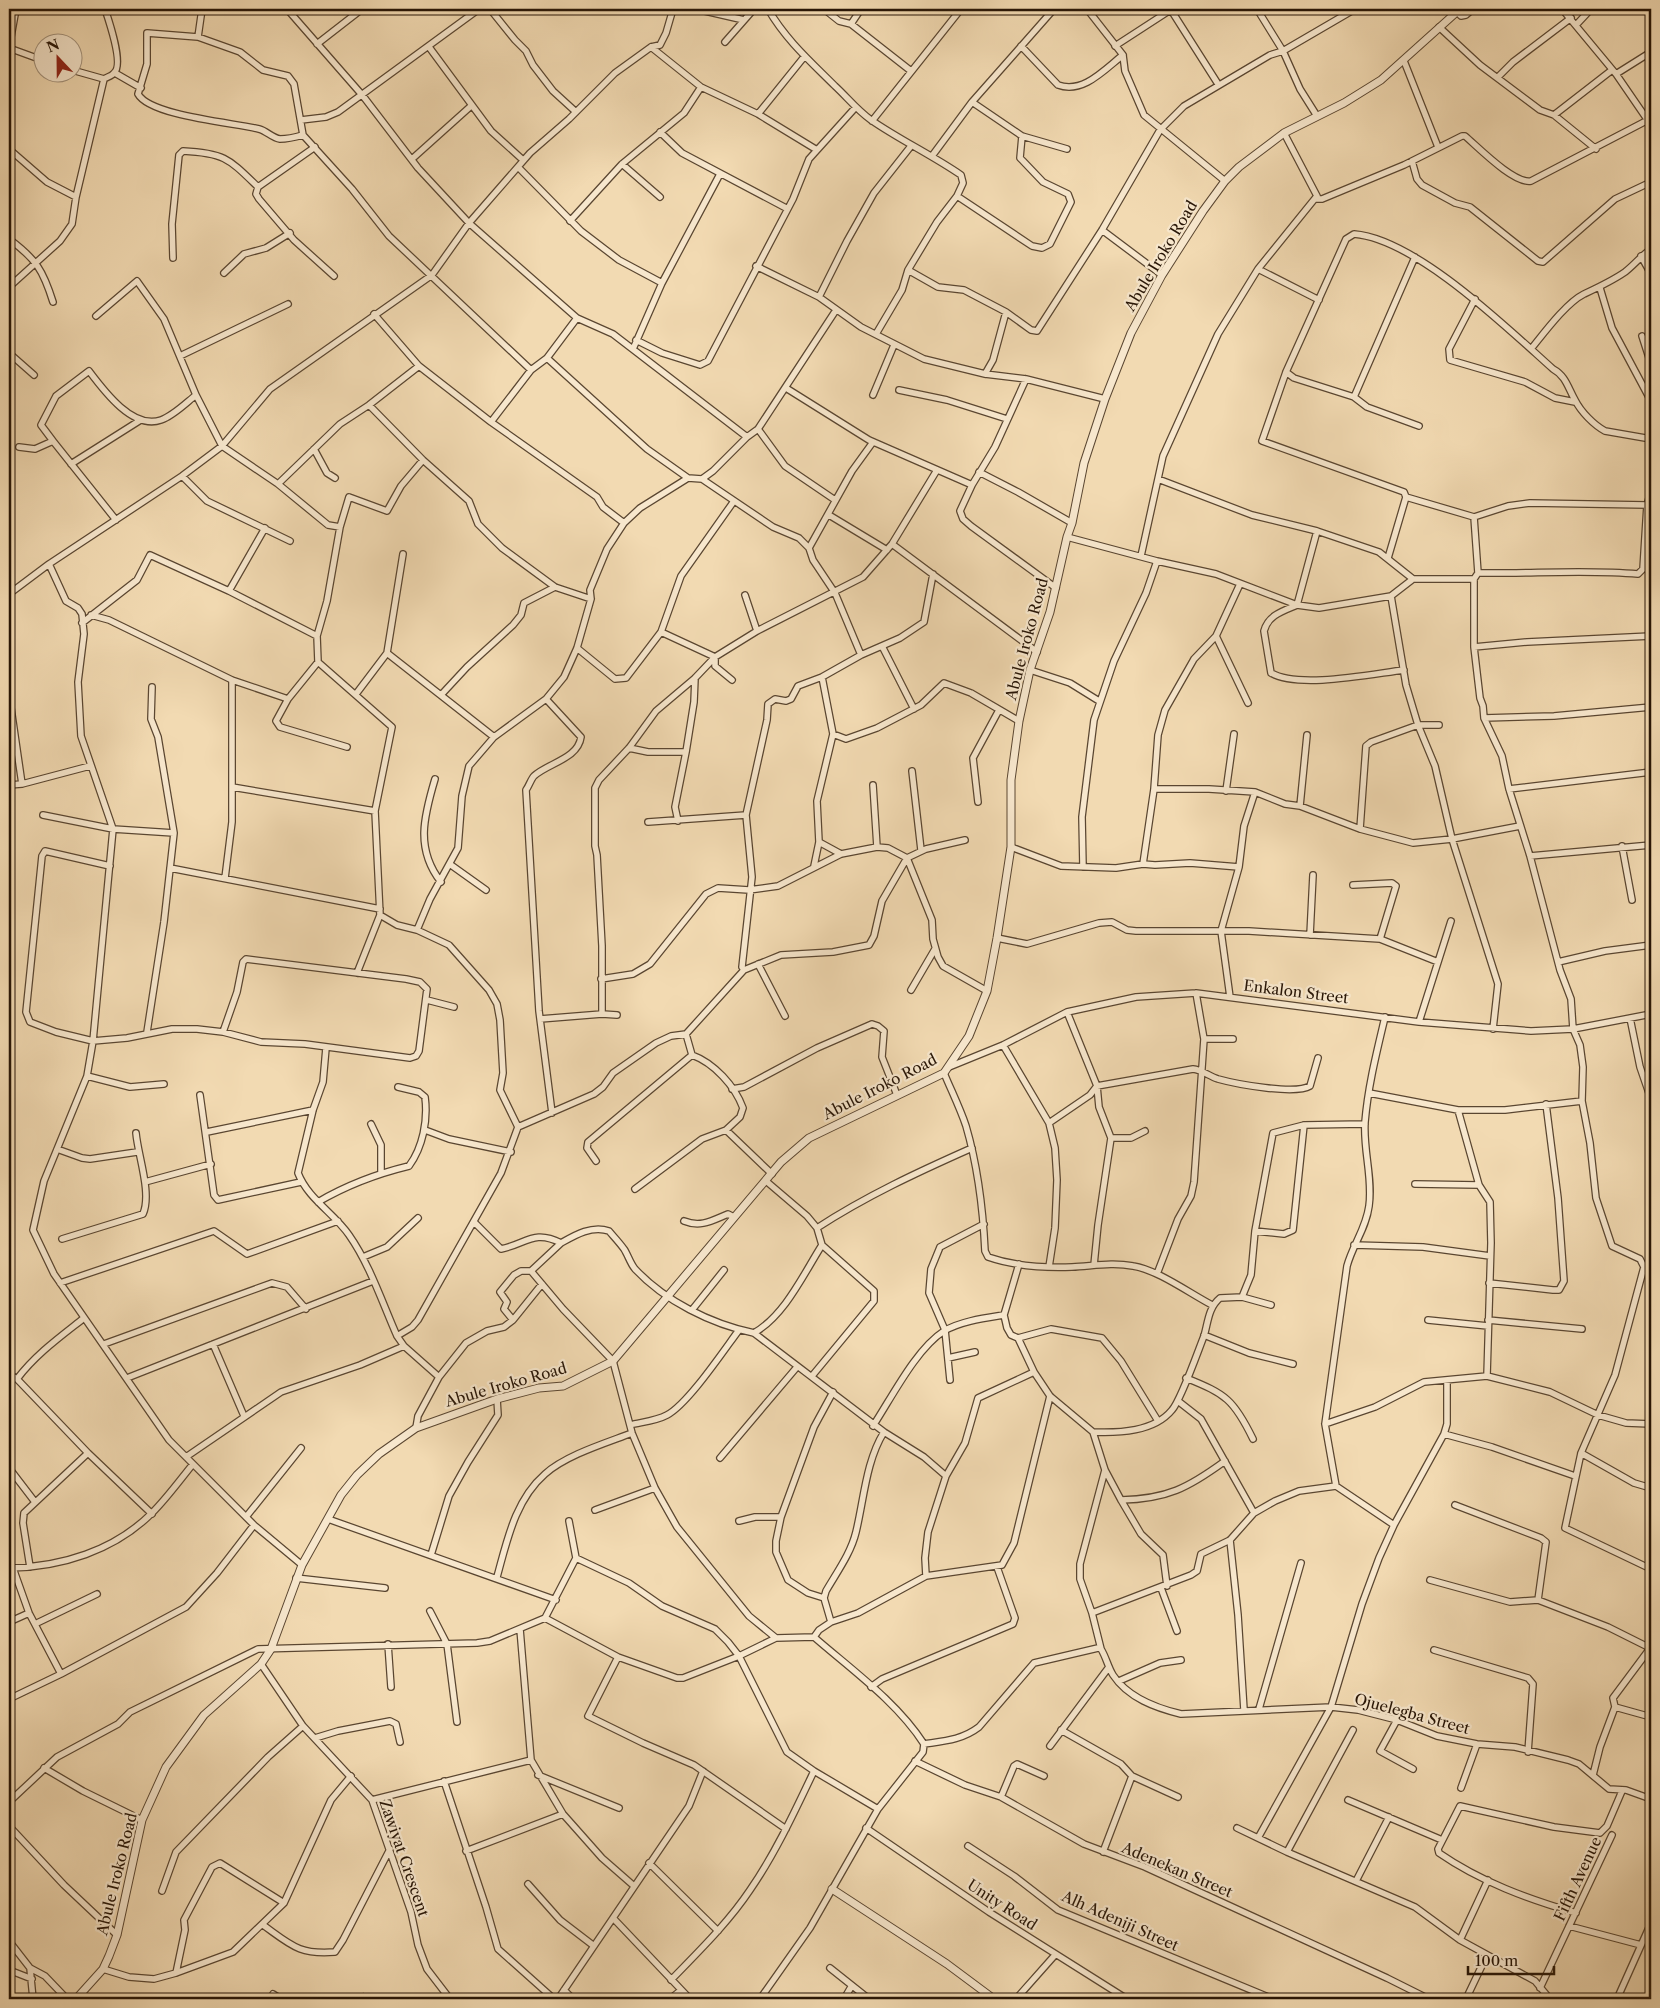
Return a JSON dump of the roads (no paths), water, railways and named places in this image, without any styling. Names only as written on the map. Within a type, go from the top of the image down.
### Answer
[{"type":"street","points":[[16,9],[9,48],[32,56]]},
{"type":"street","points":[[82,73],[104,79],[115,73],[118,62],[105,9]]},
{"type":"street","points":[[198,38],[202,9]]},
{"type":"street","points":[[287,9],[362,96],[412,159],[469,223],[577,318],[613,334],[747,437]]},
{"type":"street","points":[[317,44],[362,9]]},
{"type":"street","points":[[302,120],[331,115],[362,96],[479,9]]},
{"type":"street","points":[[490,9],[514,40],[526,51],[533,66],[553,91],[576,112]]},
{"type":"street","points":[[9,594],[49,564],[182,476],[222,446],[270,389],[432,275],[469,223],[523,160],[615,74],[651,48],[660,45],[664,39],[673,9]]},
{"type":"street","points":[[696,9],[744,20]]},
{"type":"street","points":[[725,42],[754,9]]},
{"type":"street","points":[[768,9],[779,29],[855,108],[911,146],[932,156],[962,175],[963,182],[957,196],[936,222],[908,270],[902,290],[876,334]]},
{"type":"street","points":[[824,9],[838,21],[851,24],[911,71]]},
{"type":"street","points":[[851,24],[861,9]]},
{"type":"street","points":[[872,121],[961,9]]},
{"type":"street","points":[[932,156],[972,102],[1054,9]]},
{"type":"street","points":[[1087,9],[1123,55],[1125,72],[1144,115],[1160,130],[1225,181]]},
{"type":"street","points":[[1256,9],[1283,50],[1300,88],[1317,116]]},
{"type":"street","points":[[908,270],[938,287],[964,290],[1006,312],[1031,330],[1037,331],[1102,230],[1160,130],[1184,106],[1218,84],[1355,9]]},
{"type":"street","points":[[1458,10],[1461,16],[1466,15],[1473,9]]},
{"type":"street","points":[[1284,133],[1317,199],[1328,197],[1465,136],[1502,168],[1526,182],[1650,122],[1577,24],[1562,9]]},
{"type":"street","points":[[1577,24],[1592,9]]},
{"type":"street","points":[[1115,46],[1172,10],[1218,84]]},
{"type":"street","name":"Abule Iroko Road","points":[[76,1999],[103,1968],[117,1935],[142,1820],[166,1768],[184,1740],[204,1715],[260,1664],[271,1649],[302,1565],[341,1494],[357,1475],[379,1454],[416,1428],[497,1399],[539,1388],[563,1386],[613,1361],[781,1162],[808,1138],[946,1070],[969,1036],[987,991],[1011,847],[1011,780],[1019,721],[1030,670],[1056,588],[1084,463],[1105,399],[1131,333],[1162,275],[1190,230],[1225,181],[1253,155],[1284,133],[1372,86],[1404,61],[1458,10]]},
{"type":"street","points":[[1498,77],[1513,62],[1571,18]]},
{"type":"street","points":[[1439,28],[1480,65],[1540,110],[1554,115],[1596,149]]},
{"type":"street","points":[[303,135],[278,139],[261,129],[218,123],[150,105],[141,99],[138,94],[142,88],[147,64],[147,33],[198,38],[240,52],[263,70],[288,76],[294,84],[302,120],[303,135],[389,236],[532,370]]},
{"type":"street","points":[[1021,46],[1058,85],[1064,87],[1083,84],[1123,55]]},
{"type":"street","points":[[429,47],[491,131],[523,160]]},
{"type":"street","points":[[651,48],[701,87],[758,114],[817,150]]},
{"type":"street","points":[[1554,115],[1614,72],[1651,52]]},
{"type":"street","points":[[758,114],[804,57]]},
{"type":"street","points":[[1404,61],[1438,147]]},
{"type":"street","points":[[115,73],[142,88]]},
{"type":"street","points":[[9,288],[60,241],[72,224],[76,197],[104,79]]},
{"type":"street","points":[[570,221],[622,164],[684,113],[701,87]]},
{"type":"street","points":[[972,102],[1022,136],[1067,149]]},
{"type":"street","points":[[412,159],[471,106]]},
{"type":"street","points":[[636,340],[662,353],[704,364],[786,208],[793,199],[809,160],[855,108]]},
{"type":"street","points":[[660,132],[682,152],[786,208]]},
{"type":"street","points":[[957,196],[1032,246],[1042,248],[1050,244],[1071,202],[1070,198],[1068,194],[1043,182],[1022,161],[1020,158],[1022,136]]},
{"type":"street","points":[[820,298],[847,241],[874,193],[911,146]]},
{"type":"street","points":[[315,147],[258,187],[256,194],[294,240],[334,276]]},
{"type":"street","points":[[9,149],[47,182],[76,197]]},
{"type":"street","points":[[173,258],[172,224],[179,155],[183,151],[209,152],[224,157],[258,187]]},
{"type":"street","points":[[1412,161],[1417,179],[1422,185],[1455,203],[1470,207],[1538,261],[1543,262],[1615,200],[1651,182]]},
{"type":"street","points":[[622,164],[660,197]]},
{"type":"street","points":[[518,168],[570,221],[619,260],[662,283]]},
{"type":"street","points":[[633,349],[662,283],[720,174]]},
{"type":"street","points":[[1141,556],[1163,456],[1218,334],[1258,269],[1317,196]]},
{"type":"street","points":[[282,236],[285,228]]},
{"type":"street","points":[[1102,230],[1162,275]]},
{"type":"street","points":[[224,273],[241,256],[266,248],[282,236],[290,233]]},
{"type":"street","points":[[1388,558],[1406,497],[1404,492],[1262,441],[1286,372],[1346,239],[1354,234],[1398,248],[1415,257],[1475,299],[1559,372],[1569,385],[1576,402],[1605,431],[1651,439]]},
{"type":"street","points":[[9,238],[36,262],[48,284],[53,302]]},
{"type":"street","points":[[1531,349],[1584,294],[1600,288],[1626,271],[1651,249]]},
{"type":"street","points":[[1641,256],[1651,274]]},
{"type":"street","points":[[1354,397],[1415,257]]},
{"type":"street","points":[[756,266],[820,298],[836,310],[894,345],[924,359],[985,374],[1026,379],[1105,399]]},
{"type":"street","points":[[1258,269],[1319,300]]},
{"type":"street","points":[[96,316],[137,281],[161,313],[196,396],[222,446],[278,484],[328,525],[340,526]]},
{"type":"street","points":[[1600,288],[1612,328],[1651,401]]},
{"type":"street","points":[[1475,299],[1449,349],[1450,360],[1526,382],[1556,398],[1576,402]]},
{"type":"street","points":[[180,356],[288,304]]},
{"type":"street","points":[[702,479],[714,471],[747,437],[758,429],[836,310]]},
{"type":"street","points":[[985,374],[993,360],[1006,312]]},
{"type":"street","points":[[374,314],[419,366],[491,422],[597,497],[603,507],[624,523]]},
{"type":"street","points":[[491,422],[532,370],[547,358],[577,318]]},
{"type":"street","points":[[1642,336],[1651,364]]},
{"type":"street","points":[[873,395],[894,345]]},
{"type":"street","points":[[9,353],[34,375]]},
{"type":"street","points":[[547,358],[647,449],[688,478],[702,479],[773,527],[798,538],[809,548],[813,560],[835,593],[861,655]]},
{"type":"street","points":[[278,484],[340,424],[369,405],[419,366]]},
{"type":"street","points":[[116,520],[40,425],[56,396],[89,372],[110,398],[139,421]]},
{"type":"street","points":[[1286,372],[1294,378],[1354,397],[1367,407],[1419,426]]},
{"type":"street","points":[[1026,379],[1006,419],[995,447],[979,472],[960,511],[963,519],[1056,588]]},
{"type":"street","points":[[786,388],[873,442],[972,485]]},
{"type":"street","points":[[899,390],[947,400],[1006,419]]},
{"type":"street","points":[[71,464],[139,421],[161,420],[196,396]]},
{"type":"street","points":[[369,405],[423,460],[469,501],[478,524],[502,548],[555,587],[591,599]]},
{"type":"street","points":[[758,429],[785,466],[835,500]]},
{"type":"street","points":[[19,447],[35,449],[54,441]]},
{"type":"street","points":[[809,548],[852,471],[873,442]]},
{"type":"street","points":[[314,449],[327,473],[334,478]]},
{"type":"street","points":[[347,747],[280,727],[276,721],[288,699],[318,662],[317,636],[327,601],[340,526],[349,497],[387,511],[401,486],[423,460]]},
{"type":"street","points":[[602,1014],[602,946],[594,846],[595,788],[599,780],[629,748],[656,711],[695,678],[715,657],[758,631],[863,577],[892,544],[937,470]]},
{"type":"street","points":[[979,472],[1072,523]]},
{"type":"street","points":[[182,476],[206,501],[290,541]]},
{"type":"street","points":[[417,930],[430,899],[451,865],[458,848],[462,796],[469,766],[494,737],[546,699],[564,677],[577,648],[591,599],[590,590],[607,549],[624,523],[640,508],[688,478]]},
{"type":"street","points":[[1158,480],[1252,515],[1318,531],[1379,552],[1413,579]]},
{"type":"street","points":[[1478,573],[1526,574],[1593,570],[1638,574],[1643,569],[1647,505],[1651,491]]},
{"type":"street","points":[[1406,497],[1474,517],[1508,506],[1530,503],[1647,505]]},
{"type":"street","points":[[577,648],[619,680],[626,678],[660,632],[681,576],[734,501]]},
{"type":"street","points":[[829,515],[887,550]]},
{"type":"street","points":[[1474,517],[1478,573],[1474,579],[1474,647],[1484,718],[1502,756],[1509,789],[1570,998],[1573,1029],[1580,1045],[1583,1067],[1582,1101],[1590,1143],[1596,1198],[1612,1246],[1640,1259],[1644,1267],[1615,1375],[1581,1453],[1565,1528],[1651,1569]]},
{"type":"street","points":[[229,591],[265,528]]},
{"type":"street","points":[[1297,605],[1318,531]]},
{"type":"street","points":[[1067,537],[1157,561],[1216,574],[1297,605],[1319,608],[1392,596],[1413,579],[1474,579]]},
{"type":"street","points":[[892,544],[1037,652]]},
{"type":"street","points":[[356,694],[387,653],[403,554]]},
{"type":"street","points":[[82,623],[137,580],[150,555],[229,591],[317,636]]},
{"type":"street","points":[[1083,867],[1082,817],[1094,720],[1099,701],[1124,638],[1146,593],[1157,561]]},
{"type":"street","points":[[49,564],[66,600],[78,608],[82,614],[84,634],[78,682],[80,724],[90,766],[113,829],[93,1041],[87,1076],[44,1181],[33,1230],[43,1255],[60,1283],[170,1440],[254,1525],[302,1565]]},
{"type":"street","points":[[744,970],[742,967],[749,890],[752,877],[746,815],[767,720],[768,704],[775,699],[786,701],[791,698],[798,686],[822,677],[861,655],[900,638],[924,622],[933,574]]},
{"type":"street","points":[[1143,864],[1154,789],[1158,735],[1165,710],[1194,659],[1216,636],[1240,584]]},
{"type":"street","points":[[441,696],[467,667],[513,625],[521,615],[524,603],[555,587]]},
{"type":"street","points":[[745,595],[758,631]]},
{"type":"street","points":[[1392,596],[1404,670],[1418,725],[1435,766],[1452,839],[1498,984],[1493,1029]]},
{"type":"street","points":[[1297,605],[1270,617],[1265,624],[1264,631],[1271,673],[1276,676],[1313,681],[1404,670]]},
{"type":"street","points":[[91,615],[109,620],[232,680],[288,699]]},
{"type":"street","points":[[660,632],[715,657]]},
{"type":"street","points":[[1216,636],[1248,703]]},
{"type":"street","points":[[1474,647],[1527,642],[1651,636]]},
{"type":"street","points":[[882,646],[914,709]]},
{"type":"street","points":[[387,653],[494,737]]},
{"type":"street","points":[[715,657],[715,666],[732,680]]},
{"type":"street","points":[[318,662],[392,727],[375,811],[380,912],[357,973]]},
{"type":"street","points":[[1030,670],[1070,683],[1099,701]]},
{"type":"street","points":[[814,866],[819,842],[817,801],[833,734],[822,677]]},
{"type":"street","points":[[678,821],[675,807],[686,752],[695,678]]},
{"type":"street","points":[[225,878],[232,822],[232,680]]},
{"type":"street","points":[[833,734],[841,738],[858,736],[914,709],[944,683],[970,693],[1019,721]]},
{"type":"street","points":[[147,1032],[174,833],[158,737],[152,719],[152,687]]},
{"type":"street","points":[[546,699],[581,737],[577,747],[563,759],[532,777],[526,790],[540,1019],[552,1113]]},
{"type":"street","points":[[1484,718],[1554,716],[1651,707]]},
{"type":"street","points":[[11,708],[22,784]]},
{"type":"street","points":[[978,802],[973,758],[999,710]]},
{"type":"street","points":[[1360,829],[1366,746],[1418,725],[1439,725]]},
{"type":"street","points":[[1226,791],[1234,734]]},
{"type":"street","points":[[1300,806],[1307,735]]},
{"type":"street","points":[[629,748],[648,752],[686,752]]},
{"type":"street","points":[[9,785],[22,784],[90,766]]},
{"type":"street","points":[[912,771],[922,850]]},
{"type":"street","points":[[1509,789],[1651,772]]},
{"type":"street","points":[[435,779],[424,817],[424,838],[431,870],[441,882]]},
{"type":"street","points":[[873,784],[878,848]]},
{"type":"street","points":[[232,787],[375,811]]},
{"type":"street","points":[[1154,789],[1209,788],[1254,792],[1285,804],[1300,806],[1360,829],[1413,843],[1452,839],[1520,826]]},
{"type":"street","points":[[1230,997],[1222,931],[1239,867],[1244,826],[1254,792]]},
{"type":"street","points":[[43,815],[113,829],[174,833]]},
{"type":"street","points":[[648,822],[746,815]]},
{"type":"street","points":[[518,1127],[594,1094],[603,1088],[612,1073],[656,1042],[671,1036],[686,1034],[744,970],[781,955],[833,952],[869,946],[874,936],[882,901],[907,858],[922,850],[965,840]]},
{"type":"street","points":[[819,842],[841,854]]},
{"type":"street","points":[[1530,856],[1622,846],[1651,845]]},
{"type":"street","points":[[1622,846],[1632,900]]},
{"type":"street","points":[[1011,847],[1061,866],[1116,868],[1143,864],[1155,865],[1190,862],[1239,867]]},
{"type":"street","points":[[601,979],[633,974],[650,964],[711,891],[718,888],[749,890],[778,886],[814,866],[841,854],[888,848],[907,858],[932,920],[935,949],[943,966],[987,991]]},
{"type":"street","points":[[110,866],[45,851],[33,935],[26,1012],[30,1022],[56,1032],[93,1041],[126,1038],[147,1032],[172,1029],[223,1032],[261,1042],[305,1044],[410,1058],[416,1056],[419,1051],[428,1000],[427,989],[420,982],[246,959],[223,1032]]},
{"type":"street","points":[[451,865],[486,890]]},
{"type":"street","points":[[170,868],[380,912],[396,925],[417,930],[449,945],[489,990],[497,1004],[500,1020],[503,1073],[500,1090],[518,1127],[511,1152],[475,1223],[418,1320],[412,1327],[397,1336]]},
{"type":"street","points":[[1310,935],[1313,876]]},
{"type":"street","points":[[1353,885],[1392,883],[1396,886],[1380,939]]},
{"type":"street","points":[[1419,1022],[1450,921]]},
{"type":"street","points":[[997,938],[1027,944],[1099,922],[1112,922],[1127,930],[1136,931],[1222,931],[1380,939],[1438,962]]},
{"type":"street","points":[[1558,962],[1605,951],[1651,945]]},
{"type":"street","points":[[911,990],[935,949]]},
{"type":"street","points":[[758,964],[785,1016]]},
{"type":"street","points":[[1157,1274],[1178,1219],[1191,1196],[1200,1115],[1204,1039],[1196,992]]},
{"type":"street","name":"Enkalon Street","points":[[946,1070],[1002,1045],[1067,1012],[1136,997],[1196,992],[1419,1022],[1531,1031],[1573,1029],[1651,1014]]},
{"type":"street","points":[[428,1000],[454,1007]]},
{"type":"street","points":[[1067,1012],[1097,1086],[1100,1107],[1111,1138],[1094,1265]]},
{"type":"street","points":[[540,1019],[602,1014],[617,1015]]},
{"type":"street","points":[[1336,1486],[1328,1454],[1325,1424],[1347,1266],[1354,1245],[1366,1224],[1369,1205],[1370,1177],[1365,1124],[1384,1016]]},
{"type":"street","points":[[1630,1018],[1640,1067],[1651,1100]]},
{"type":"street","points":[[732,1089],[744,1087],[816,1048],[872,1024],[884,1031],[882,1057],[897,1095]]},
{"type":"street","points":[[635,1189],[702,1139],[726,1130],[740,1117],[743,1108],[740,1100],[717,1071],[692,1055],[686,1034]]},
{"type":"street","points":[[1204,1039],[1233,1039]]},
{"type":"street","points":[[1002,1045],[1049,1123],[1055,1148],[1057,1180],[1055,1228],[1049,1266]]},
{"type":"street","points":[[326,1048],[323,1082],[313,1110],[298,1173],[301,1182],[338,1221],[363,1257],[397,1336],[404,1346],[439,1377]]},
{"type":"street","points":[[596,1161],[587,1148],[588,1142],[692,1055]]},
{"type":"street","points":[[1049,1123],[1090,1095],[1097,1086],[1193,1069],[1202,1070],[1220,1079],[1304,1090],[1310,1086],[1318,1058]]},
{"type":"street","points":[[946,1070],[972,1148],[979,1184],[985,1251],[988,1257],[1019,1264],[1049,1266],[1110,1263],[1132,1265],[1157,1274],[1212,1305]]},
{"type":"street","points":[[87,1076],[130,1087],[164,1084]]},
{"type":"street","points":[[318,1202],[347,1185],[382,1172],[409,1166],[425,1130],[425,1097],[419,1092],[398,1087]]},
{"type":"street","points":[[740,1100],[744,1087]]},
{"type":"street","points":[[1369,1093],[1458,1110],[1505,1110],[1582,1101]]},
{"type":"street","points":[[200,1095],[207,1132],[214,1195],[218,1200],[301,1182]]},
{"type":"street","points":[[1489,1283],[1553,1290],[1559,1290],[1562,1286],[1564,1274],[1558,1198],[1546,1104]]},
{"type":"street","points":[[207,1132],[313,1110]]},
{"type":"street","points":[[1458,1110],[1480,1184],[1490,1202],[1488,1376]]},
{"type":"street","points":[[371,1124],[381,1145],[382,1172]]},
{"type":"street","points":[[1242,1297],[1251,1275],[1255,1231],[1274,1133],[1304,1125],[1365,1124]]},
{"type":"street","points":[[1255,1231],[1284,1234],[1293,1230],[1304,1125]]},
{"type":"street","points":[[425,1130],[449,1139],[511,1152]]},
{"type":"street","points":[[726,1130],[772,1174]]},
{"type":"street","points":[[1111,1138],[1131,1138],[1145,1131]]},
{"type":"street","points":[[62,1239],[143,1214],[145,1209],[145,1182],[137,1152],[136,1133]]},
{"type":"street","points":[[817,1228],[863,1199],[910,1175],[972,1148]]},
{"type":"street","points":[[57,1149],[90,1159],[137,1152]]},
{"type":"street","points":[[145,1182],[211,1164]]},
{"type":"street","points":[[766,1181],[807,1216],[817,1228],[822,1245],[874,1291],[874,1302],[812,1376]]},
{"type":"street","points":[[1416,1184],[1480,1184]]},
{"type":"street","points":[[684,1221],[693,1225],[712,1221],[728,1214],[734,1217]]},
{"type":"street","points":[[363,1257],[387,1247],[418,1218]]},
{"type":"street","points":[[60,1283],[214,1232],[247,1254],[338,1221]]},
{"type":"street","points":[[475,1223],[501,1249],[533,1236],[551,1238],[561,1243]]},
{"type":"street","points":[[950,1380],[945,1330],[930,1294],[932,1270],[940,1247],[984,1224]]},
{"type":"street","points":[[513,1320],[504,1310],[507,1302],[500,1292],[514,1275],[521,1271],[531,1271],[561,1243],[575,1234],[604,1229],[609,1231],[623,1248],[634,1267],[667,1296],[692,1310],[739,1330],[754,1334],[797,1367],[812,1376],[873,1426],[924,1458],[946,1476]]},
{"type":"street","points":[[754,1334],[767,1326],[822,1245]]},
{"type":"street","points":[[1354,1245],[1423,1247],[1490,1256]]},
{"type":"street","points":[[1019,1264],[1004,1315],[1011,1335],[1018,1338],[1051,1329],[1102,1338],[1121,1362],[1158,1421]]},
{"type":"street","points":[[692,1310],[724,1270]]},
{"type":"street","points":[[531,1271],[613,1361],[632,1433],[655,1488],[677,1527],[748,1616],[776,1638]]},
{"type":"street","points":[[127,1378],[373,1281]]},
{"type":"street","points":[[104,1344],[272,1283],[287,1287],[306,1309]]},
{"type":"street","points":[[416,1428],[418,1416],[439,1377],[466,1343],[487,1331],[504,1327],[513,1320],[542,1284]]},
{"type":"street","points":[[1094,1432],[1132,1430],[1158,1421],[1172,1411],[1178,1401],[1204,1335],[1212,1305],[1224,1296],[1242,1297],[1271,1305]]},
{"type":"street","points":[[873,1426],[930,1343],[945,1330],[977,1320],[1004,1315]]},
{"type":"street","points":[[17,1379],[47,1346],[84,1318]]},
{"type":"street","points":[[1428,1320],[1582,1329]]},
{"type":"street","points":[[630,1425],[666,1416],[675,1410],[702,1379],[739,1330]]},
{"type":"street","points":[[1204,1335],[1248,1353],[1294,1364]]},
{"type":"street","points":[[1018,1338],[1034,1372],[1050,1396],[1094,1432],[1105,1470],[1121,1500],[1141,1534],[1163,1556],[1164,1587],[1177,1631]]},
{"type":"street","points":[[213,1344],[244,1416]]},
{"type":"street","points":[[186,1457],[280,1392],[352,1368],[404,1346]]},
{"type":"street","points":[[948,1358],[975,1352]]},
{"type":"street","points":[[720,1458],[797,1367]]},
{"type":"street","points":[[926,1576],[925,1558],[928,1532],[946,1476],[965,1443],[978,1398],[1034,1372]]},
{"type":"street","points":[[9,1374],[17,1379],[88,1454],[152,1514]]},
{"type":"street","points":[[1325,1424],[1376,1407],[1424,1382],[1488,1376],[1550,1392],[1598,1415],[1626,1423],[1651,1424]]},
{"type":"street","points":[[1186,1378],[1218,1391],[1233,1403],[1253,1439]]},
{"type":"street","points":[[1258,1838],[1331,1707],[1362,1604],[1379,1558],[1394,1525],[1444,1434],[1447,1424],[1448,1381]]},
{"type":"street","points":[[824,1598],[808,1593],[788,1580],[781,1568],[776,1552],[776,1541],[781,1517],[814,1427],[832,1392]]},
{"type":"street","points":[[814,1637],[831,1622],[858,1613],[926,1576],[952,1570],[997,1567],[1007,1559],[1014,1543],[1050,1396]]},
{"type":"street","points":[[431,1555],[454,1487],[498,1414],[497,1399]]},
{"type":"street","points":[[1178,1401],[1201,1419],[1254,1513]]},
{"type":"street","points":[[831,1622],[824,1598],[826,1590],[851,1548],[868,1476],[878,1441],[884,1432]]},
{"type":"street","points":[[496,1578],[511,1526],[528,1492],[546,1473],[575,1456],[632,1433]]},
{"type":"street","points":[[1444,1434],[1492,1447],[1575,1476]]},
{"type":"street","points":[[246,1517],[301,1448]]},
{"type":"street","points":[[1581,1453],[1634,1483],[1651,1488]]},
{"type":"street","points":[[30,1566],[23,1518],[24,1513],[88,1454]]},
{"type":"street","points":[[1121,1500],[1168,1495],[1203,1477],[1224,1461]]},
{"type":"street","points":[[61,1674],[29,1613],[11,1568],[75,1559],[96,1551],[132,1530],[152,1514],[193,1464]]},
{"type":"street","points":[[9,1468],[35,1502]]},
{"type":"street","points":[[924,1744],[955,1740],[970,1734],[979,1727],[1034,1663],[1098,1648],[1101,1649],[1092,1613],[1080,1579],[1080,1564],[1105,1470]]},
{"type":"street","points":[[1092,1613],[1191,1576],[1197,1571],[1201,1554],[1230,1540],[1254,1513],[1275,1501],[1299,1491],[1336,1486],[1394,1525]]},
{"type":"street","points":[[595,1510],[655,1488]]},
{"type":"street","points":[[1455,1505],[1542,1538],[1546,1542],[1538,1600]]},
{"type":"street","points":[[739,1521],[755,1517],[781,1517]]},
{"type":"street","points":[[328,1519],[556,1600]]},
{"type":"street","points":[[9,1802],[57,1757],[118,1724],[130,1712],[258,1649],[388,1644],[447,1644],[490,1641],[544,1618],[556,1600],[576,1558],[569,1521]]},
{"type":"street","points":[[9,1699],[61,1674],[186,1607],[217,1573],[254,1525]]},
{"type":"street","points":[[1230,1540],[1238,1615],[1244,1710]]},
{"type":"street","points":[[576,1558],[629,1583],[662,1606],[715,1629],[739,1656],[786,1752],[878,1809]]},
{"type":"street","points":[[1260,1709],[1301,1563]]},
{"type":"street","points":[[872,1686],[882,1678],[1013,1624],[1015,1618],[997,1567]]},
{"type":"street","points":[[296,1578],[385,1588]]},
{"type":"street","points":[[1430,1580],[1510,1602],[1538,1600],[1608,1627],[1651,1647],[1613,1698],[1615,1707],[1600,1747],[1593,1775]]},
{"type":"street","points":[[35,1624],[97,1594]]},
{"type":"street","points":[[430,1611],[447,1644],[457,1722]]},
{"type":"street","points":[[9,1622],[29,1613]]},
{"type":"street","points":[[544,1618],[618,1657],[683,1678],[739,1656],[776,1638],[814,1637],[872,1686],[906,1720],[924,1744],[923,1752],[878,1809],[866,1828],[810,1928],[760,1999]]},
{"type":"street","points":[[520,1629],[531,1760],[563,1814],[602,1858],[634,1886]]},
{"type":"street","points":[[388,1644],[391,1687]]},
{"type":"street","name":"Ojuelegba Street","points":[[1101,1649],[1110,1668],[1130,1693],[1144,1701],[1181,1714],[1331,1707],[1358,1710],[1397,1720],[1437,1736],[1477,1744],[1515,1747],[1528,1752],[1573,1762],[1593,1775],[1609,1789],[1626,1790],[1651,1799]]},
{"type":"street","points":[[1434,1650],[1528,1678],[1533,1684],[1528,1752]]},
{"type":"street","points":[[618,1657],[588,1716],[694,1765],[786,1829]]},
{"type":"street","points":[[1119,1681],[1160,1663],[1181,1660]]},
{"type":"street","name":"Zawiyat Crescent","points":[[260,1664],[303,1726],[372,1800],[411,1912],[426,1969],[450,1999]]},
{"type":"street","points":[[1050,1746],[1110,1668]]},
{"type":"street","points":[[1615,1707],[1651,1716]]},
{"type":"street","points":[[1397,1720],[1380,1751],[1413,1769]]},
{"type":"street","points":[[316,1738],[338,1730],[390,1721],[396,1724],[400,1742]]},
{"type":"street","points":[[162,1891],[176,1852],[268,1757],[303,1726]]},
{"type":"street","points":[[1061,1730],[1121,1764],[1132,1776],[1178,1797]]},
{"type":"street","points":[[1287,1852],[1352,1730]]},
{"type":"street","points":[[1461,1788],[1477,1744]]},
{"type":"street","points":[[372,1800],[531,1760]]},
{"type":"street","name":"Adenekan Street","points":[[916,1762],[964,1785],[1001,1797],[1053,1828],[1103,1852],[1145,1867],[1429,1999]]},
{"type":"street","points":[[1001,1797],[1014,1766],[1017,1764],[1044,1776]]},
{"type":"street","points":[[44,1768],[83,1791],[142,1820]]},
{"type":"street","points":[[444,1782],[486,1907],[498,1949],[556,1999],[689,1806],[703,1771]]},
{"type":"street","points":[[671,1980],[718,1931],[750,1890],[786,1829],[814,1771]]},
{"type":"street","points":[[538,1774],[619,1808]]},
{"type":"street","points":[[103,1968],[140,1978],[154,1979],[233,1952],[284,1903],[331,1800],[351,1776]]},
{"type":"street","points":[[1103,1852],[1132,1776]]},
{"type":"street","points":[[1576,1913],[1522,1897],[1439,1853],[1438,1849],[1457,1809],[1464,1806],[1515,1819],[1600,1833],[1607,1826],[1622,1791]]},
{"type":"street","points":[[1348,1800],[1442,1840]]},
{"type":"street","points":[[466,1851],[563,1814]]},
{"type":"street","points":[[1356,1881],[1389,1817]]},
{"type":"street","points":[[9,1826],[64,1885],[117,1935]]},
{"type":"street","name":"Unity Road","points":[[866,1828],[1055,1955],[1127,1999]]},
{"type":"street","points":[[1237,1828],[1287,1852],[1415,1907],[1460,1940],[1521,1972],[1534,1981],[1550,1999]]},
{"type":"street","name":"Fifth Avenue","points":[[1540,1988],[1612,1835]]},
{"type":"street","name":"Alh Adeniji Street","points":[[968,1846],[1014,1876],[1058,1910],[1273,1999]]},
{"type":"street","points":[[263,1925],[296,1948],[316,1953],[335,1952],[390,1849]]},
{"type":"street","points":[[176,1973],[185,1930],[184,1920],[212,1867],[220,1863],[284,1903]]},
{"type":"street","points":[[649,1863],[718,1931]]},
{"type":"street","points":[[1460,1940],[1488,1880]]},
{"type":"street","points":[[528,1884],[560,1920],[594,1946]]},
{"type":"street","points":[[832,1889],[947,1964],[994,1999]]},
{"type":"street","points":[[613,1918],[690,1999]]},
{"type":"street","points":[[1617,1999],[1651,1923]]},
{"type":"street","points":[[1569,1926],[1641,1945]]},
{"type":"street","points":[[9,1941],[30,1968],[45,1976],[67,1999]]},
{"type":"street","points":[[1466,1999],[1487,1954]]},
{"type":"street","points":[[1016,1999],[1055,1955]]},
{"type":"street","points":[[30,1968],[33,1999]]},
{"type":"street","points":[[830,1968],[869,1999]]},
{"type":"street","points":[[9,1970],[32,1979]]},
{"type":"street","points":[[844,1999],[852,1986]]},
{"type":"street","points":[[564,1990],[573,1999]]},
{"type":"street","points":[[670,1999],[680,1990]]},
{"type":"street","points":[[273,1994],[281,1999]]}]
